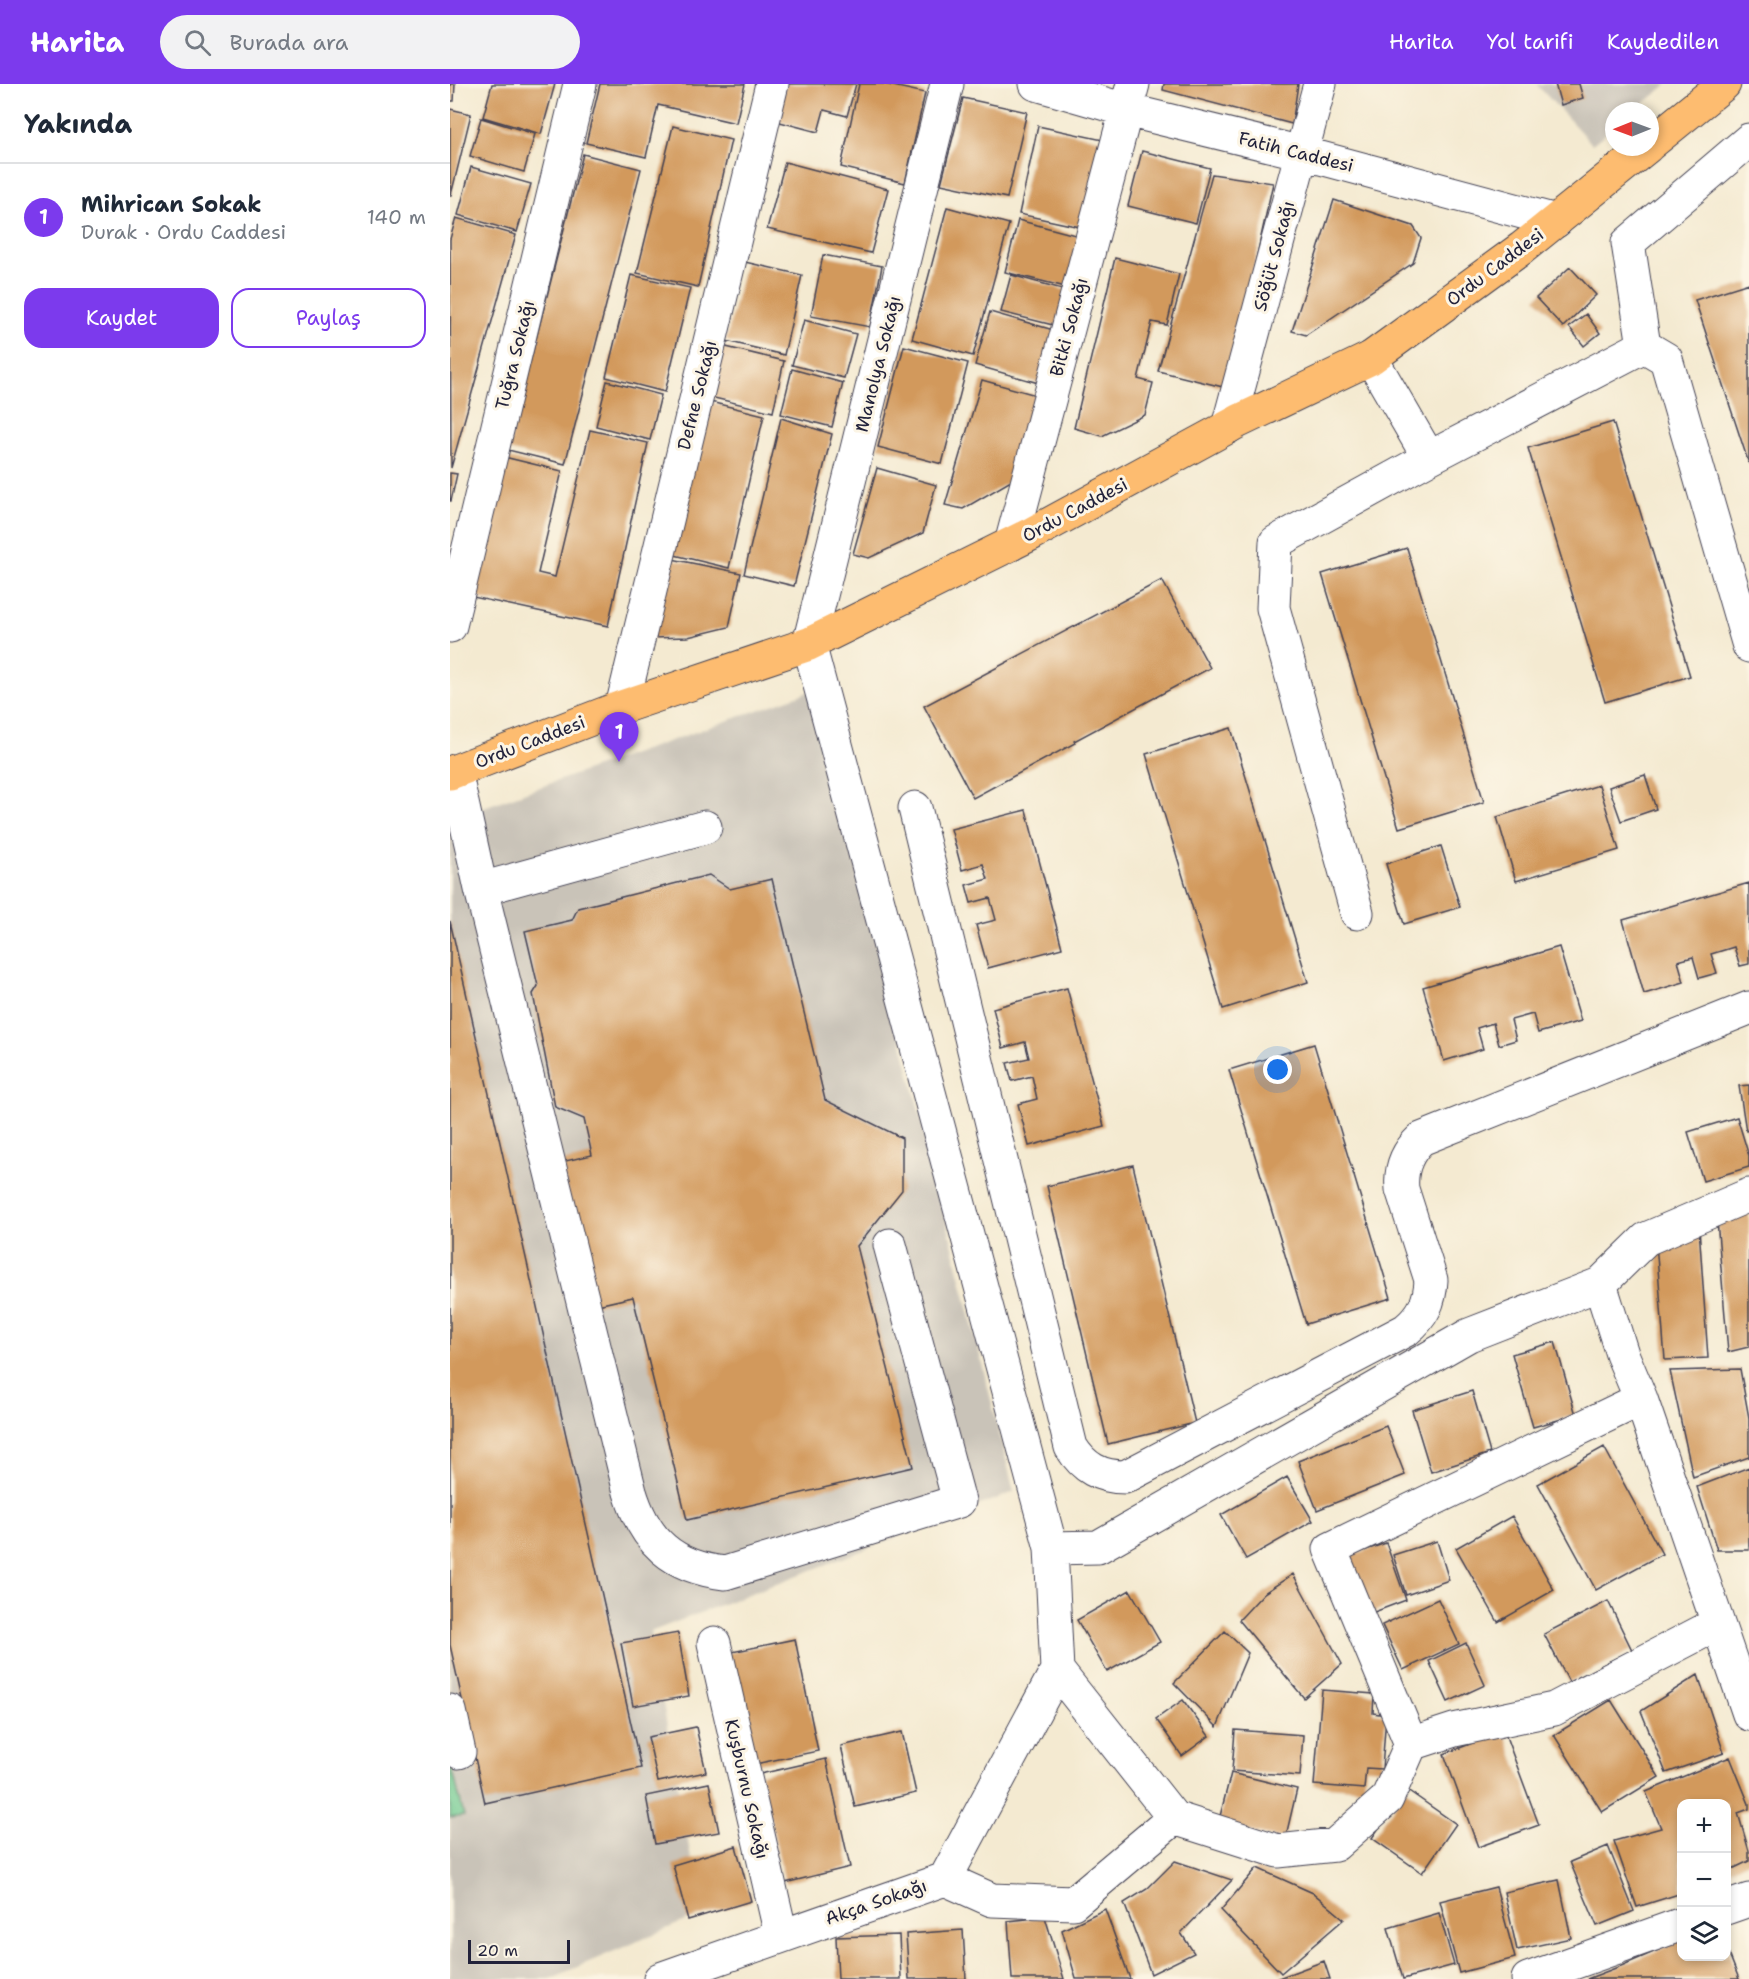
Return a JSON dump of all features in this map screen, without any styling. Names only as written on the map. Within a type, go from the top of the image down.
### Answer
[{"type":"main road","name":"Ordu Caddesi","points":[[1659,137],[1724,84]]},
{"type":"main road","name":"Ordu Caddesi","points":[[452,772],[622,707],[809,644],[1011,544],[1228,427],[1371,358],[1522,248],[1636,156]]},
{"type":"street","name":"Tuğra Sokağı","points":[[450,626],[580,84]]},
{"type":"street","name":"Defne Sokağı","points":[[622,707],[772,84]]},
{"type":"street","name":"Manolya Sokağı","points":[[809,644],[947,84]]},
{"type":"street","name":"Fatih Caddesi","points":[[1036,84],[1130,97],[1302,153],[1556,221]]},
{"type":"street","name":"Söğüt Sokağı","points":[[1228,427],[1320,84]]},
{"type":"street","name":"Bitki Sokağı","points":[[1011,544],[1130,97]]},
{"type":"street","points":[[1644,346],[1628,243],[1749,140]]},
{"type":"street","points":[[1357,913],[1273,608],[1276,542],[1644,346]]},
{"type":"street","points":[[1644,346],[1666,359],[1749,646]]},
{"type":"street","points":[[1371,358],[1429,459]]},
{"type":"street","points":[[809,644],[1051,1548],[1057,1670],[945,1878]]},
{"type":"street","points":[[452,772],[630,1492],[636,1513],[647,1532],[676,1559],[691,1566],[725,1573],[959,1501],[890,1245]]},
{"type":"street","points":[[915,808],[1071,1447],[1084,1465],[1096,1473],[1111,1477],[1125,1477],[1406,1330],[1418,1320],[1426,1308],[1431,1280],[1402,1189],[1401,1178],[1407,1156],[1421,1139],[1749,1008]]},
{"type":"street","points":[[481,890],[705,827]]},
{"type":"street","points":[[1051,1548],[1098,1547],[1469,1335],[1600,1284],[1646,1239],[1749,1195]]},
{"type":"street","points":[[1600,1284],[1622,1354],[1641,1399],[1749,1714]]},
{"type":"street","points":[[1057,1670],[1174,1818],[1278,1851],[1335,1845],[1387,1799],[1411,1744],[1330,1549],[1641,1399]]},
{"type":"street","points":[[1411,1744],[1454,1730],[1554,1709],[1717,1624]]},
{"type":"street","name":"Kuşburnu Sokağı","points":[[714,1643],[781,1935]]},
{"type":"street","points":[[450,1711],[459,1752]]},
{"type":"street","name":"Akça Sokağı","points":[[660,1979],[945,1878],[992,1900],[1073,1903],[1174,1818]]},
{"type":"street","points":[[1729,1907],[1749,1900]]},
{"type":"street","points":[[1528,1979],[1677,1926]]},
{"type":"shaded area","points":[[1536,84],[1668,84],[1645,102],[1605,102],[1605,134],[1592,144]]},
{"type":"shaded area","points":[[814,690],[1014,1492],[650,1632],[701,1914],[549,1979],[450,1979],[450,1818],[464,1816],[450,1759],[450,819]]},
{"type":"green space","points":[[450,1759],[464,1816],[450,1818]]},
{"type":"building","points":[[450,84],[455,84],[454,101],[450,101]]},
{"type":"building","points":[[492,84],[555,84],[541,134],[483,117]]},
{"type":"building","points":[[600,84],[745,84],[736,123],[658,105],[646,157],[586,143]]},
{"type":"building","points":[[785,84],[856,84],[847,116],[824,110],[818,132],[776,121]]},
{"type":"building","points":[[859,84],[884,84],[925,93],[905,183],[841,167]]},
{"type":"building","points":[[1164,84],[1298,84],[1292,124],[1163,90]]},
{"type":"building","points":[[1555,84],[1579,84],[1583,98],[1561,105]]},
{"type":"building","points":[[963,98],[1027,112],[1007,198],[941,184]]},
{"type":"building","points":[[450,109],[471,114],[451,195],[450,195]]},
{"type":"building","points":[[481,118],[535,134],[524,172],[470,156]]},
{"type":"building","points":[[673,126],[731,140],[698,287],[637,273]]},
{"type":"building","points":[[1038,126],[1103,140],[1085,228],[1019,214]]},
{"type":"building","points":[[1142,151],[1210,168],[1196,223],[1128,206]]},
{"type":"building","points":[[583,154],[641,169],[565,464],[508,450]]},
{"type":"building","points":[[785,162],[888,189],[871,253],[767,229]]},
{"type":"building","points":[[471,167],[531,184],[517,232],[458,215]]},
{"type":"building","points":[[1212,174],[1273,183],[1250,286],[1223,387],[1158,371]]},
{"type":"building","points":[[1334,200],[1413,226],[1421,238],[1413,263],[1306,335],[1292,331]]},
{"type":"building","points":[[947,207],[1009,224],[973,356],[912,339]]},
{"type":"building","points":[[456,218],[516,235],[451,468],[450,239]]},
{"type":"building","points":[[1018,220],[1083,237],[1070,288],[1005,272]]},
{"type":"building","points":[[823,255],[882,266],[870,327],[811,316]]},
{"type":"building","points":[[1115,258],[1179,274],[1167,325],[1152,322],[1138,379],[1153,383],[1145,415],[1102,436],[1074,428]]},
{"type":"building","points":[[745,262],[802,275],[784,355],[726,341]]},
{"type":"building","points":[[1570,267],[1596,295],[1563,327],[1536,298]]},
{"type":"building","points":[[631,275],[690,288],[665,392],[606,377]]},
{"type":"building","points":[[1011,275],[1066,290],[1057,326],[1001,312]]},
{"type":"building","points":[[1749,283],[1749,464],[1695,300]]},
{"type":"building","points":[[990,312],[1057,331],[1042,384],[975,365]]},
{"type":"building","points":[[1586,314],[1600,333],[1584,346],[1569,327]]},
{"type":"building","points":[[804,320],[856,334],[844,378],[792,365]]},
{"type":"building","points":[[722,346],[784,361],[773,412],[710,397]]},
{"type":"building","points":[[904,346],[968,363],[942,464],[878,447]]},
{"type":"building","points":[[792,369],[843,383],[832,427],[781,414]]},
{"type":"building","points":[[982,380],[1036,395],[1011,481],[963,509],[945,505]]},
{"type":"building","points":[[607,381],[661,395],[650,440],[596,426]]},
{"type":"building","points":[[702,400],[764,415],[729,568],[666,553]]},
{"type":"building","points":[[781,418],[832,434],[794,586],[744,574]]},
{"type":"building","points":[[1613,422],[1690,676],[1605,702],[1528,448]]},
{"type":"building","points":[[590,430],[648,443],[608,626],[473,597],[504,457],[562,471],[538,573],[555,577]]},
{"type":"building","points":[[877,468],[936,485],[923,533],[869,558],[853,554]]},
{"type":"building","points":[[450,473],[457,474],[451,501],[450,501]]},
{"type":"building","points":[[1407,548],[1484,802],[1399,828],[1322,574]]},
{"type":"building","points":[[667,558],[741,573],[729,627],[688,637],[651,638]]},
{"type":"building","points":[[1162,580],[1210,668],[973,798],[924,706]]},
{"type":"building","points":[[1231,728],[1308,982],[1223,1009],[1146,754]]},
{"type":"building","points":[[1645,775],[1656,809],[1621,821],[1609,787]]},
{"type":"building","points":[[1599,785],[1619,850],[1516,881],[1497,817]]},
{"type":"building","points":[[1026,810],[1062,948],[988,968],[976,925],[996,920],[990,898],[971,903],[966,885],[988,879],[983,864],[962,870],[951,829]]},
{"type":"building","points":[[1441,846],[1460,907],[1404,924],[1386,864]]},
{"type":"building","points":[[709,875],[730,889],[772,879],[825,1100],[902,1138],[902,1190],[857,1246],[913,1467],[687,1520],[633,1297],[593,1306],[561,1162],[592,1155],[584,1119],[555,1107],[533,994],[538,986],[525,931],[572,920],[578,908]]},
{"type":"building","points":[[1749,883],[1749,964],[1740,966],[1734,947],[1711,954],[1717,973],[1699,978],[1693,957],[1678,961],[1684,982],[1644,994],[1623,920]]},
{"type":"building","points":[[450,921],[641,1768],[485,1803],[450,1645]]},
{"type":"building","points":[[1559,947],[1581,1021],[1538,1033],[1533,1014],[1511,1020],[1516,1040],[1499,1045],[1493,1023],[1477,1028],[1483,1049],[1444,1061],[1423,987]]},
{"type":"building","points":[[1067,988],[1104,1126],[1029,1146],[1018,1104],[1037,1099],[1032,1076],[1012,1081],[1007,1063],[1029,1058],[1025,1042],[1003,1048],[993,1008]]},
{"type":"building","points":[[1314,1044],[1391,1298],[1306,1324],[1229,1070]]},
{"type":"building","points":[[1749,1085],[1749,1130],[1746,1131],[1739,1086]]},
{"type":"building","points":[[1737,1117],[1749,1156],[1749,1167],[1703,1181],[1688,1132]]},
{"type":"building","points":[[1133,1165],[1195,1423],[1108,1444],[1047,1186]]},
{"type":"building","points":[[1749,1206],[1749,1347],[1728,1352],[1717,1220]]},
{"type":"building","points":[[1699,1227],[1708,1358],[1665,1360],[1656,1242]]},
{"type":"building","points":[[1555,1342],[1576,1415],[1533,1427],[1512,1354]]},
{"type":"building","points":[[1740,1369],[1749,1418],[1749,1457],[1693,1477],[1670,1371]]},
{"type":"building","points":[[1472,1391],[1490,1453],[1431,1472],[1412,1410]]},
{"type":"building","points":[[1386,1426],[1405,1475],[1317,1510],[1298,1461]]},
{"type":"building","points":[[1604,1447],[1662,1554],[1596,1590],[1538,1484]]},
{"type":"building","points":[[1749,1467],[1749,1550],[1717,1550],[1697,1487]]},
{"type":"building","points":[[1287,1477],[1313,1521],[1246,1559],[1221,1515]]},
{"type":"building","points":[[1512,1516],[1554,1590],[1498,1622],[1456,1548]]},
{"type":"building","points":[[1437,1541],[1449,1580],[1406,1595],[1393,1555]]},
{"type":"building","points":[[1386,1543],[1406,1600],[1369,1614],[1349,1556]]},
{"type":"building","points":[[1293,1574],[1342,1664],[1304,1698],[1239,1620],[1264,1593]]},
{"type":"building","points":[[1130,1590],[1160,1642],[1107,1672],[1077,1620]]},
{"type":"building","points":[[1438,1599],[1459,1644],[1403,1670],[1382,1625]]},
{"type":"building","points":[[1608,1601],[1632,1650],[1569,1682],[1544,1634]]},
{"type":"building","points":[[1225,1631],[1248,1653],[1217,1727],[1174,1683]]},
{"type":"building","points":[[678,1633],[689,1696],[633,1706],[621,1643]]},
{"type":"building","points":[[795,1639],[818,1751],[745,1766],[722,1654]]},
{"type":"building","points":[[1466,1643],[1485,1685],[1448,1702],[1429,1661]]},
{"type":"building","points":[[1698,1675],[1724,1753],[1666,1773],[1641,1711]]},
{"type":"building","points":[[1322,1690],[1374,1694],[1373,1713],[1386,1715],[1382,1769],[1366,1768],[1364,1789],[1314,1785]]},
{"type":"building","points":[[1183,1700],[1209,1736],[1182,1756],[1156,1719]]},
{"type":"building","points":[[1611,1700],[1659,1777],[1602,1812],[1554,1735]]},
{"type":"building","points":[[696,1727],[706,1772],[658,1782],[648,1737]]},
{"type":"building","points":[[1235,1730],[1303,1735],[1300,1776],[1232,1771]]},
{"type":"building","points":[[1504,1731],[1539,1825],[1478,1847],[1444,1754]]},
{"type":"building","points":[[902,1732],[916,1793],[855,1807],[841,1746]]},
{"type":"building","points":[[1730,1757],[1749,1804],[1749,1809],[1738,1813],[1749,1851],[1749,1861],[1731,1870],[1731,1799],[1677,1799],[1677,1895],[1637,1907],[1614,1841],[1661,1828],[1646,1792]]},
{"type":"building","points":[[826,1759],[850,1867],[785,1883],[760,1774]]},
{"type":"building","points":[[1231,1773],[1297,1789],[1285,1840],[1218,1824]]},
{"type":"building","points":[[709,1783],[719,1832],[655,1844],[646,1796]]},
{"type":"building","points":[[1406,1789],[1456,1824],[1422,1873],[1372,1838]]},
{"type":"building","points":[[736,1846],[751,1901],[688,1920],[673,1865]]},
{"type":"building","points":[[1608,1846],[1634,1911],[1597,1926],[1570,1862]]},
{"type":"building","points":[[1175,1861],[1232,1880],[1181,1933],[1194,1953],[1151,1974],[1124,1903],[1147,1889]]},
{"type":"building","points":[[1257,1868],[1313,1893],[1344,1919],[1281,1973],[1221,1910]]},
{"type":"building","points":[[1559,1880],[1571,1938],[1517,1950],[1504,1892]]},
{"type":"building","points":[[1496,1887],[1515,1958],[1459,1973],[1440,1901]]},
{"type":"building","points":[[1105,1909],[1130,1979],[1076,1979],[1062,1930]]},
{"type":"building","points":[[1439,1913],[1454,1965],[1403,1979],[1388,1928]]},
{"type":"building","points":[[1045,1917],[1064,1979],[1012,1979],[1008,1921]]},
{"type":"building","points":[[963,1930],[966,1979],[909,1979],[906,1934]]},
{"type":"building","points":[[899,1935],[901,1979],[838,1979],[836,1937]]},
{"type":"building","points":[[1677,1942],[1677,1961],[1731,1961],[1731,1959],[1739,1979],[1587,1979]]},
{"type":"building","points":[[1324,1961],[1330,1979],[1276,1979]]},
{"type":"place","name":"Mihrican Sokak","points":[[619,762]]}]
